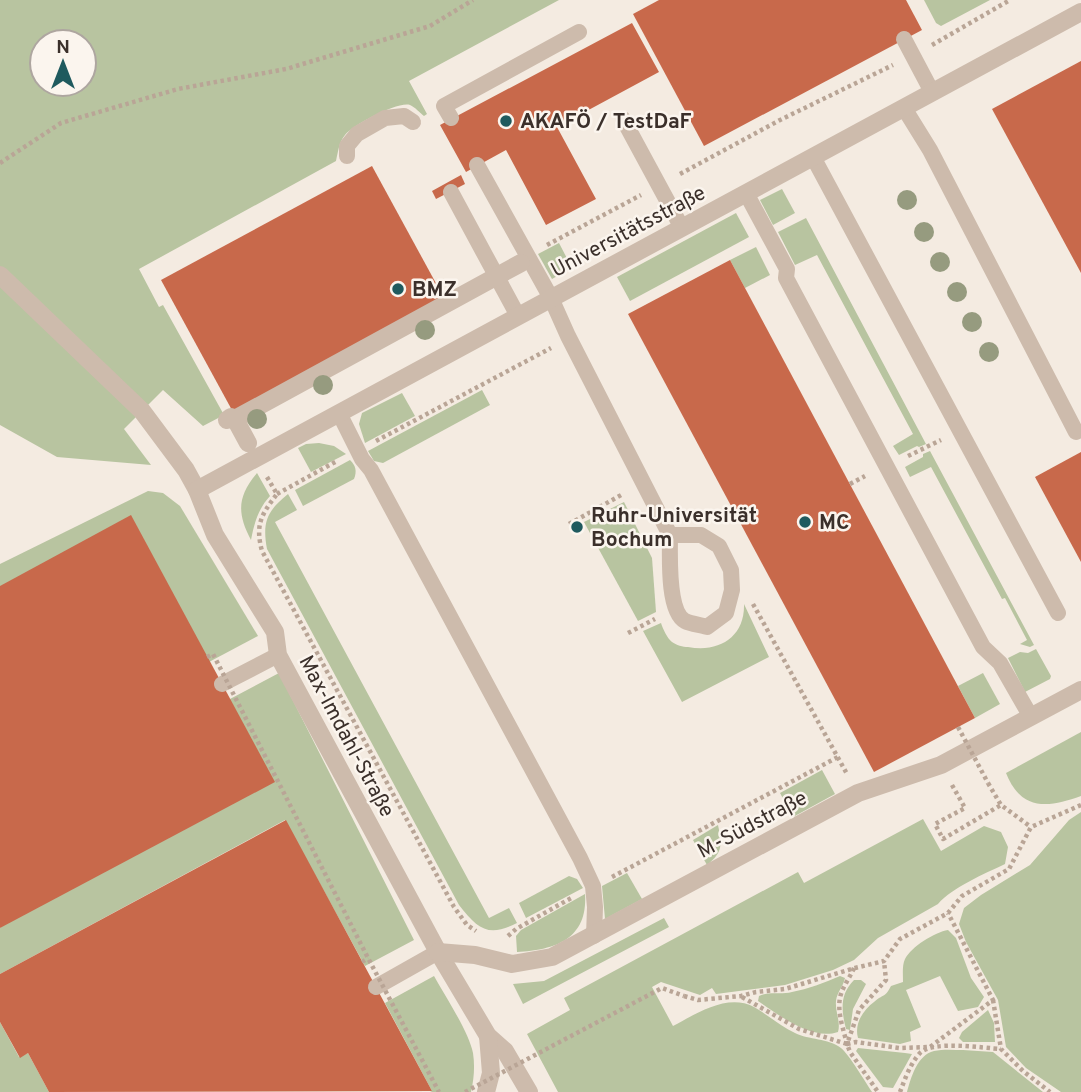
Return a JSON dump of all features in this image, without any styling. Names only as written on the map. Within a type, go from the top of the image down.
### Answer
[{"type":"street","name":"Universitätsstraße","points":[[197,490],[252,450],[339,413],[1081,12]]},
{"type":"street","name":"Universitätsstraße","points":[[252,450],[231,419],[497,277],[524,259]]},
{"type":"street","name":"Max-Imdahl-Straße","points":[[0,275],[142,411],[186,470],[215,535],[275,632],[278,655],[438,952],[488,1036],[505,1051],[529,1092]]},
{"type":"street","name":"M-Südstraße","points":[[438,952],[475,955],[512,964],[552,957],[858,793],[941,765],[1081,690]]},
{"type":"street","name":"Max-Imdahl-Straße","points":[[486,1092],[491,1073],[488,1036]]},
{"type":"lane","points":[[451,118],[444,106],[579,32]]},
{"type":"lane","points":[[904,39],[932,92]]},
{"type":"lane","points":[[904,108],[930,150],[1076,432]]},
{"type":"lane","points":[[347,156],[347,146],[357,134],[385,118],[404,116],[413,122]]},
{"type":"lane","points":[[623,119],[682,228]]},
{"type":"lane","points":[[813,157],[1058,613]]},
{"type":"lane","points":[[477,166],[524,259],[551,298],[670,535],[674,608],[684,621],[707,627],[726,613],[732,590],[731,570],[719,546],[701,535],[670,535]]},
{"type":"lane","points":[[451,192],[518,316]]},
{"type":"lane","points":[[746,193],[788,270],[786,278],[983,647],[1000,663],[1031,717]]},
{"type":"lane","points":[[339,413],[580,858],[593,886],[594,936]]},
{"type":"lane","points":[[222,684],[278,655]]},
{"type":"lane","points":[[376,987],[438,952]]},
{"type":"path","points":[[0,163],[61,124],[178,89],[286,69],[430,26],[473,0]]},
{"type":"path","points":[[524,259],[780,120],[914,55],[1010,0]]},
{"type":"path","points":[[483,935],[467,925],[454,907],[262,551],[258,536],[259,521],[277,494],[551,348]]},
{"type":"path","points":[[252,450],[277,494]]},
{"type":"path","points":[[569,524],[643,483]]},
{"type":"path","points":[[752,603],[858,793]]},
{"type":"path","points":[[628,633],[674,608]]},
{"type":"path","points":[[207,657],[213,654],[365,960],[439,1092]]},
{"type":"path","points":[[958,727],[1001,805],[1031,827]]},
{"type":"path","points":[[500,937],[508,936],[593,886],[838,757]]},
{"type":"path","points":[[941,765],[965,808],[935,824],[943,839],[1001,805]]},
{"type":"path","points":[[465,1092],[662,988],[698,1000],[741,996],[785,989],[884,961],[900,939],[948,913],[962,896],[1009,869],[1031,827],[1081,805]]},
{"type":"path","points":[[948,913],[993,1000],[1001,1049],[1050,1092]]},
{"type":"path","points":[[847,1044],[859,1010],[886,980],[884,961]]},
{"type":"path","points":[[855,968],[841,995],[840,1014],[850,1052],[878,1092]]},
{"type":"path","points":[[741,996],[799,1029],[847,1044],[856,1042],[899,1048],[964,1046],[1001,1049]]},
{"type":"path","points":[[900,1092],[909,1069],[921,1052],[993,1000]]},
{"type":"green space","points":[[0,0],[559,0],[409,81],[427,114],[424,116],[412,106],[404,105],[366,120],[343,138],[336,161],[139,269],[159,307],[163,305],[224,415],[203,426],[163,390],[124,429],[151,465],[57,457],[0,425]]},
{"type":"green space","points":[[924,0],[990,0],[941,26],[936,23]]},
{"type":"green space","points":[[782,189],[795,213],[773,225],[760,200]]},
{"type":"green space","points":[[736,213],[749,237],[630,301],[617,277]]},
{"type":"green space","points":[[806,218],[926,444],[899,455],[893,446],[913,434],[817,255],[795,265],[778,232]]},
{"type":"green space","points":[[559,243],[572,268],[552,279],[538,254]]},
{"type":"green space","points":[[756,247],[770,275],[745,288],[730,260]]},
{"type":"green space","points":[[482,390],[490,405],[383,463],[374,461],[368,451]]},
{"type":"green space","points":[[402,393],[415,416],[365,443],[359,424],[362,413]]},
{"type":"green space","points":[[319,443],[334,446],[346,454],[311,472],[298,448]]},
{"type":"green space","points":[[930,451],[1034,645],[1030,647],[1020,644],[1027,640],[931,467],[910,477],[905,467]]},
{"type":"green space","points":[[350,460],[354,464],[354,479],[303,506],[295,490]]},
{"type":"green space","points":[[257,473],[270,496],[257,517],[251,540],[243,522],[241,505],[250,482]]},
{"type":"green space","points":[[148,491],[163,493],[180,506],[258,636],[209,662],[0,586],[0,564]]},
{"type":"green space","points":[[288,494],[297,510],[275,522],[489,918],[509,908],[517,923],[498,930],[484,929],[459,905],[267,549],[265,531],[268,518],[275,506]]},
{"type":"green space","points":[[624,502],[652,558],[656,612],[638,621],[584,522]]},
{"type":"green space","points":[[744,604],[769,657],[682,702],[643,631],[661,623],[668,638],[675,644],[699,648],[720,645],[735,634],[743,616]]},
{"type":"green space","points":[[1036,649],[1051,676],[1025,692],[1008,658]]},
{"type":"green space","points":[[279,673],[414,940],[365,966],[285,820],[0,974],[0,928],[230,699]]},
{"type":"green space","points":[[983,673],[1000,704],[975,718],[958,686]]},
{"type":"green space","points":[[1081,732],[1081,796],[1047,804],[1028,800],[1019,794],[1006,773]]},
{"type":"green space","points":[[822,770],[835,794],[793,817],[780,793]]},
{"type":"green space","points":[[1081,812],[1081,1092],[1061,1092],[1026,1068],[1006,1047],[998,1000],[959,924],[964,908],[1030,865],[1069,820]]},
{"type":"green space","points":[[923,819],[941,851],[984,826],[1001,832],[1008,847],[1005,864],[960,887],[938,904],[878,938],[854,960],[833,970],[785,985],[716,994],[712,988],[700,995],[661,982],[652,987],[673,1026],[712,1007],[733,1002],[744,1003],[795,1033],[836,1045],[848,1056],[872,1092],[558,1092],[527,1034],[570,1010],[564,998],[798,872],[804,883]]},
{"type":"green space","points":[[718,825],[720,848],[707,865],[693,840]]},
{"type":"green space","points":[[627,873],[642,899],[605,919],[602,886]]},
{"type":"green space","points":[[569,876],[577,879],[583,888],[526,918],[519,903]]},
{"type":"green space","points":[[585,894],[581,922],[575,932],[556,945],[517,952],[516,936],[521,930]]},
{"type":"green space","points":[[664,918],[669,927],[523,1004],[513,984],[544,981]]},
{"type":"green space","points":[[948,930],[956,938],[971,978],[984,997],[978,1007],[958,1011],[940,976],[906,990],[921,1027],[910,1032],[911,1041],[900,1044],[858,1038],[858,1023],[866,1009],[891,986],[903,982],[903,964],[908,954],[924,941]]},
{"type":"green space","points":[[434,976],[471,1044],[474,1068],[471,1092],[430,1092],[432,1091],[385,1003]]},
{"type":"green space","points":[[840,976],[845,978],[836,1001],[838,1032],[828,1034],[807,1030],[758,1001],[759,996],[798,991]]},
{"type":"green space","points":[[854,980],[861,980],[866,984],[853,1009],[850,1030],[846,1029],[843,1003],[846,991]]},
{"type":"green space","points":[[988,1010],[994,1023],[995,1042],[963,1042],[959,1038],[962,1032]]},
{"type":"green space","points":[[0,1022],[19,1057],[28,1053],[49,1092],[0,1092]]},
{"type":"green space","points":[[858,1048],[912,1054],[893,1088],[883,1087],[856,1051]]},
{"type":"green space","points":[[963,1050],[993,1052],[1043,1092],[907,1092],[916,1068],[928,1053]]},
{"type":"building","points":[[659,0],[906,0],[922,30],[704,146],[633,14]]},
{"type":"building","name":"AKAFÖ / TestDaF","points":[[632,23],[659,72],[557,127],[596,199],[546,225],[506,150],[466,172],[440,125]]},
{"type":"building","points":[[1081,61],[1081,273],[992,109]]},
{"type":"building","name":"BMZ","points":[[372,166],[444,298],[233,412],[161,280]]},
{"type":"building","points":[[461,175],[465,184],[436,199],[432,191]]},
{"type":"building","name":"MC","points":[[730,260],[975,718],[874,772],[628,314]]},
{"type":"building","points":[[1081,452],[1081,562],[1035,477]]},
{"type":"building","points":[[131,515],[275,782],[0,928],[0,586]]},
{"type":"building","points":[[286,820],[432,1091],[49,1092],[28,1053],[20,1058],[0,1022],[0,974]]},
{"type":"place","name":"AKAFÖ / TestDaF","points":[[506,121]]},
{"type":"place","name":"BMZ","points":[[398,289]]},
{"type":"place","name":"MC","points":[[805,522]]},
{"type":"place","name":"Ruhr-Universität Bochum","points":[[577,527]]}]
